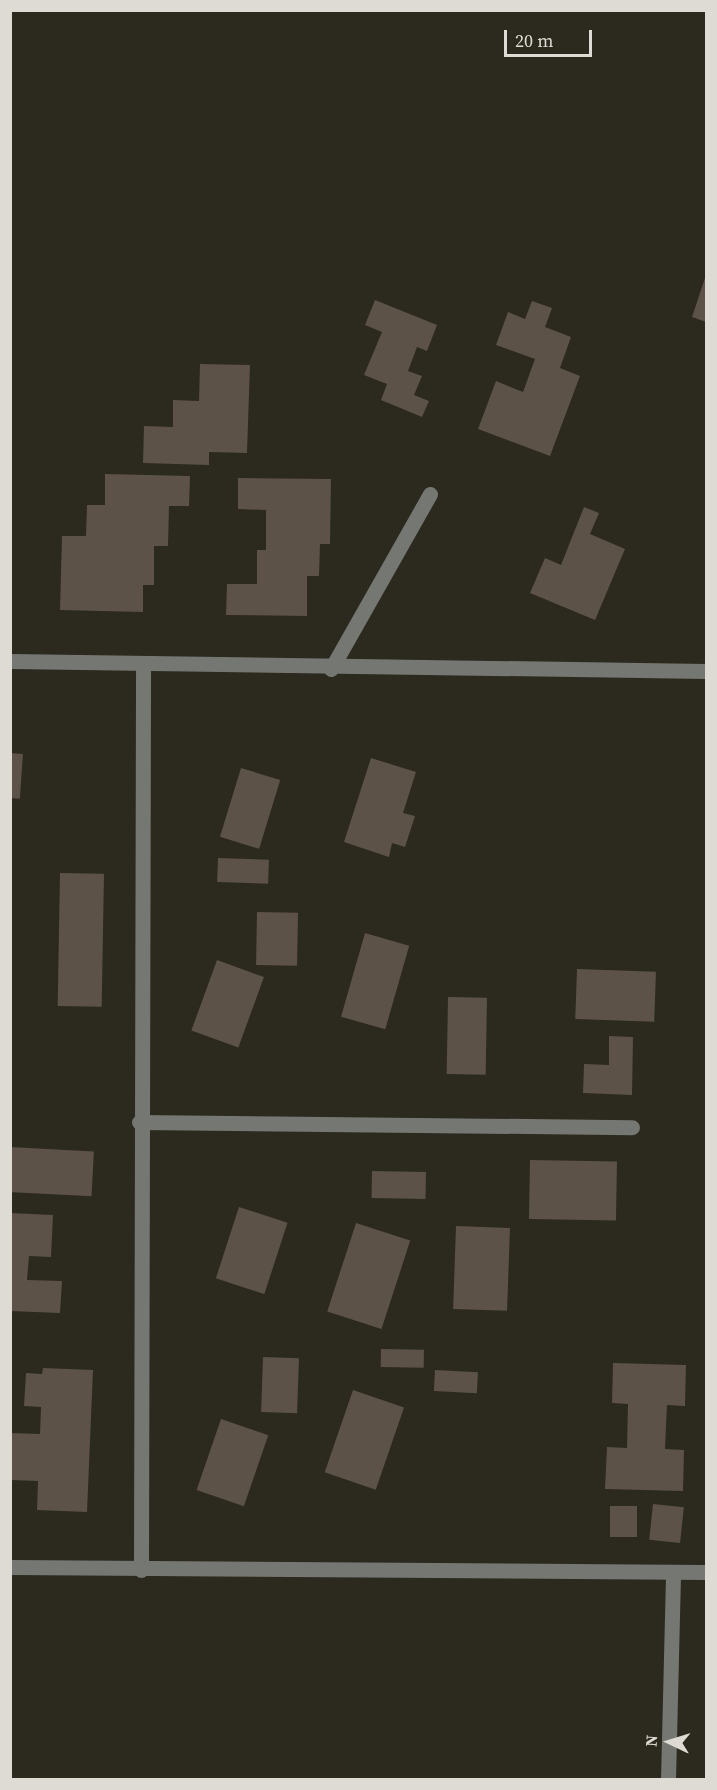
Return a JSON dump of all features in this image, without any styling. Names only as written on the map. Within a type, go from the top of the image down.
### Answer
[{"type":"street","points":[[331,669],[430,494]]},
{"type":"street","points":[[10,662],[331,669],[706,671]]},
{"type":"street","points":[[141,1570],[139,1122],[143,665]]},
{"type":"street","points":[[139,1122],[632,1127]]},
{"type":"street","points":[[10,1567],[673,1575],[706,1572]]},
{"type":"street","points":[[668,1779],[673,1575]]},
{"type":"building","points":[[706,275],[706,322],[692,317]]},
{"type":"building","points":[[375,300],[437,325],[427,351],[417,347],[408,371],[422,376],[414,395],[429,401],[422,417],[381,400],[387,384],[364,375],[382,332],[365,325]]},
{"type":"building","points":[[532,301],[552,308],[545,327],[571,337],[560,368],[580,376],[550,456],[478,429],[496,381],[523,392],[535,359],[496,345],[508,312],[525,319]]},
{"type":"building","points":[[200,364],[250,365],[247,453],[209,452],[209,465],[143,463],[144,426],[173,427],[173,400],[199,401]]},
{"type":"building","points":[[105,474],[190,476],[189,506],[169,506],[168,546],[154,546],[154,585],[143,585],[143,612],[60,610],[62,536],[86,536],[87,505],[105,505]]},
{"type":"building","points":[[238,478],[331,479],[330,544],[320,544],[319,576],[307,576],[307,616],[226,615],[227,584],[257,584],[257,550],[266,550],[266,510],[238,509]]},
{"type":"building","points":[[584,507],[599,513],[590,534],[625,549],[595,620],[530,593],[545,558],[561,565]]},
{"type":"building","points":[[10,753],[23,754],[20,799],[10,798]]},
{"type":"building","points":[[371,758],[416,772],[403,813],[415,816],[405,847],[392,843],[389,857],[344,842]]},
{"type":"building","points":[[241,768],[280,780],[259,849],[220,837]]},
{"type":"building","points":[[218,858],[269,860],[268,884],[217,882]]},
{"type":"building","points":[[60,873],[104,874],[102,1007],[58,1006]]},
{"type":"building","points":[[257,912],[298,913],[297,966],[256,965]]},
{"type":"building","points":[[365,933],[409,946],[385,1029],[341,1017]]},
{"type":"building","points":[[217,960],[264,977],[238,1048],[191,1030]]},
{"type":"building","points":[[577,969],[656,972],[654,1022],[575,1019]]},
{"type":"building","points":[[448,997],[487,998],[486,1075],[447,1074]]},
{"type":"building","points":[[609,1036],[633,1037],[632,1095],[583,1093],[584,1064],[609,1065]]},
{"type":"building","points":[[10,1147],[94,1151],[92,1196],[10,1192]]},
{"type":"building","points":[[530,1160],[617,1162],[616,1221],[529,1219]]},
{"type":"building","points":[[372,1171],[426,1172],[426,1199],[372,1198]]},
{"type":"building","points":[[239,1207],[288,1223],[264,1294],[216,1278]]},
{"type":"building","points":[[10,1213],[53,1215],[51,1257],[29,1256],[27,1280],[62,1281],[60,1313],[10,1311]]},
{"type":"building","points":[[356,1223],[410,1241],[381,1329],[327,1311]]},
{"type":"building","points":[[456,1226],[510,1228],[507,1311],[453,1309]]},
{"type":"building","points":[[381,1349],[424,1350],[424,1368],[381,1367]]},
{"type":"building","points":[[263,1357],[299,1358],[297,1413],[261,1412]]},
{"type":"building","points":[[613,1363],[686,1365],[685,1406],[667,1405],[665,1449],[684,1450],[683,1491],[605,1489],[607,1447],[627,1448],[628,1404],[612,1403]]},
{"type":"building","points":[[43,1368],[93,1370],[87,1512],[37,1510],[38,1481],[10,1480],[10,1433],[40,1434],[41,1407],[24,1406],[26,1373],[42,1374]]},
{"type":"building","points":[[435,1370],[478,1372],[477,1393],[434,1391]]},
{"type":"building","points":[[353,1390],[404,1408],[376,1490],[325,1472]]},
{"type":"building","points":[[221,1419],[268,1435],[244,1506],[197,1490]]},
{"type":"building","points":[[653,1504],[684,1507],[680,1543],[649,1540]]},
{"type":"building","points":[[610,1506],[637,1506],[637,1537],[610,1537]]}]
